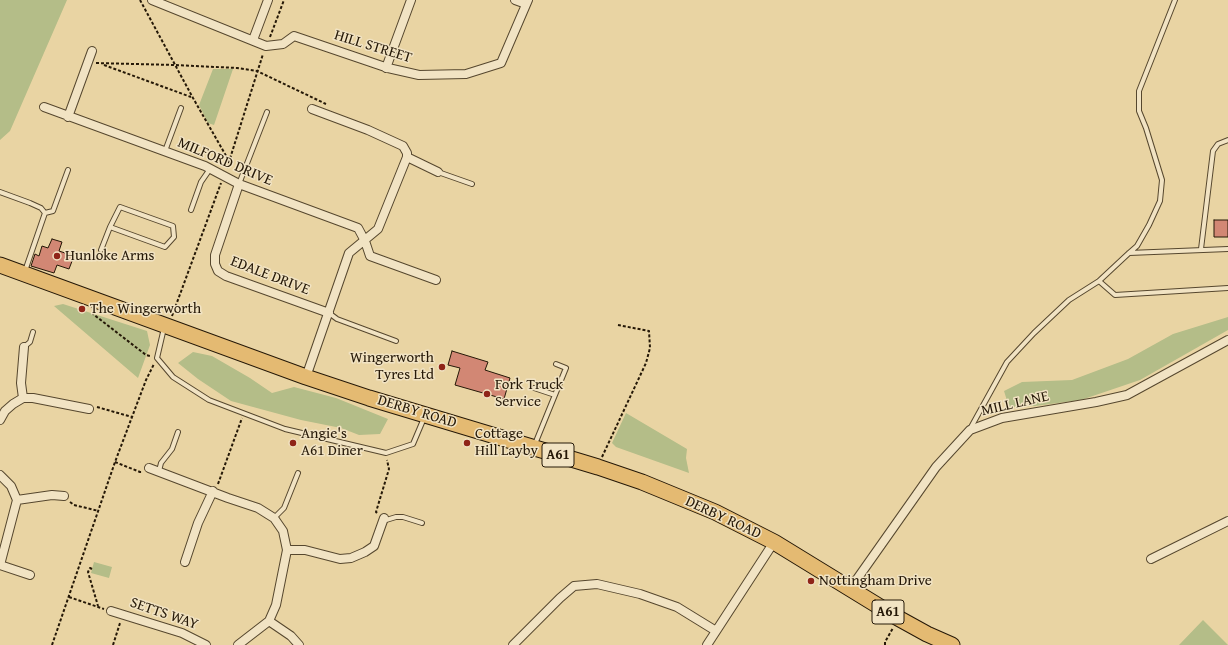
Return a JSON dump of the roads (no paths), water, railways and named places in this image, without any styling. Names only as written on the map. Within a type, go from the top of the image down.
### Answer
[{"type":"highway","name":"DERBY ROAD","points":[[0,265],[306,377],[642,482],[715,512],[774,542],[898,618],[927,634],[952,645]]},
{"type":"street","points":[[152,0],[223,28],[239,36],[253,40],[268,0]]},
{"type":"street","points":[[386,68],[411,0]]},
{"type":"street","points":[[515,0],[527,2]]},
{"type":"street","name":"HILL STREET","points":[[253,40],[266,46],[282,44],[294,36],[386,68],[419,75],[466,74],[502,63],[527,2]]},
{"type":"street","points":[[68,117],[92,51]]},
{"type":"street","name":"MILFORD DRIVE","points":[[44,107],[210,168],[239,184],[358,228],[365,241],[370,256],[436,280]]},
{"type":"street","points":[[312,109],[368,130],[402,146],[408,157],[438,172]]},
{"type":"street","points":[[306,377],[349,253],[378,229],[408,157]]},
{"type":"street","name":"EDALE DRIVE","points":[[239,184],[215,255],[215,264],[218,271],[226,276],[329,313]]},
{"type":"street","name":"MILL LANE","points":[[850,589],[936,467],[970,430],[1002,418],[1096,402],[1127,395],[1228,340]]},
{"type":"street","points":[[23,398],[21,383],[24,347]]},
{"type":"street","points":[[0,420],[5,411],[23,398],[33,398],[89,409]]},
{"type":"street","points":[[149,468],[258,508],[274,518],[282,531],[287,550],[276,605],[269,621],[238,645]]},
{"type":"street","points":[[0,475],[11,486],[17,500],[0,565],[30,575]]},
{"type":"street","points":[[185,562],[198,523],[214,492]]},
{"type":"street","points":[[17,500],[52,495],[64,496]]},
{"type":"street","points":[[287,550],[305,550],[340,559],[351,558],[374,546],[384,520]]},
{"type":"street","points":[[1152,559],[1228,521]]},
{"type":"street","points":[[707,645],[774,542]]},
{"type":"street","points":[[513,645],[574,586],[597,584],[640,594],[677,607],[716,631]]},
{"type":"street","name":"SETTS WAY","points":[[111,611],[182,632],[206,645]]},
{"type":"street","points":[[269,621],[292,636],[299,645]]},
{"type":"lane","points":[[970,430],[1007,362],[1034,333],[1069,300],[1099,281],[1137,246],[1149,226],[1160,201],[1162,180],[1146,128],[1139,111],[1139,91],[1175,0]]},
{"type":"lane","points":[[165,152],[181,108]]},
{"type":"lane","points":[[239,184],[267,112]]},
{"type":"lane","points":[[1202,249],[1214,151],[1218,144],[1228,140]]},
{"type":"lane","points":[[191,210],[201,182],[210,168]]},
{"type":"lane","points":[[45,212],[53,211],[68,170]]},
{"type":"lane","points":[[438,172],[472,184]]},
{"type":"lane","points":[[0,192],[30,203],[41,208],[45,212]]},
{"type":"lane","points":[[101,250],[110,228],[120,207],[173,226],[174,237],[165,247],[110,228]]},
{"type":"lane","points":[[24,274],[45,212]]},
{"type":"lane","points":[[1129,253],[1228,249]]},
{"type":"lane","points":[[1099,281],[1115,296],[1228,288]]},
{"type":"lane","points":[[329,313],[337,319],[396,341]]},
{"type":"lane","points":[[166,326],[157,358],[173,376],[209,400],[285,429],[386,452],[413,444],[425,415]]},
{"type":"lane","points":[[24,347],[30,342],[33,332]]},
{"type":"lane","points":[[534,448],[566,368],[556,364]]},
{"type":"lane","points":[[534,388],[555,395]]},
{"type":"lane","points":[[158,471],[161,463],[172,449],[178,432]]},
{"type":"lane","points":[[274,518],[284,508],[298,473]]},
{"type":"lane","points":[[384,520],[403,517],[422,523]]},
{"type":"place","name":"Hunloke Arms","points":[[57,256]]},
{"type":"place","name":"The Wingerworth","points":[[82,309]]},
{"type":"place","name":"Wingerworth Tyres Ltd","points":[[442,367]]},
{"type":"place","name":"Fork Truck Service","points":[[487,394]]},
{"type":"place","name":"Angie's A61 Diner","points":[[293,443]]},
{"type":"place","name":"Cottage Hill Layby","points":[[467,443]]},
{"type":"place","name":"Nottingham Drive","points":[[811,581]]}]
